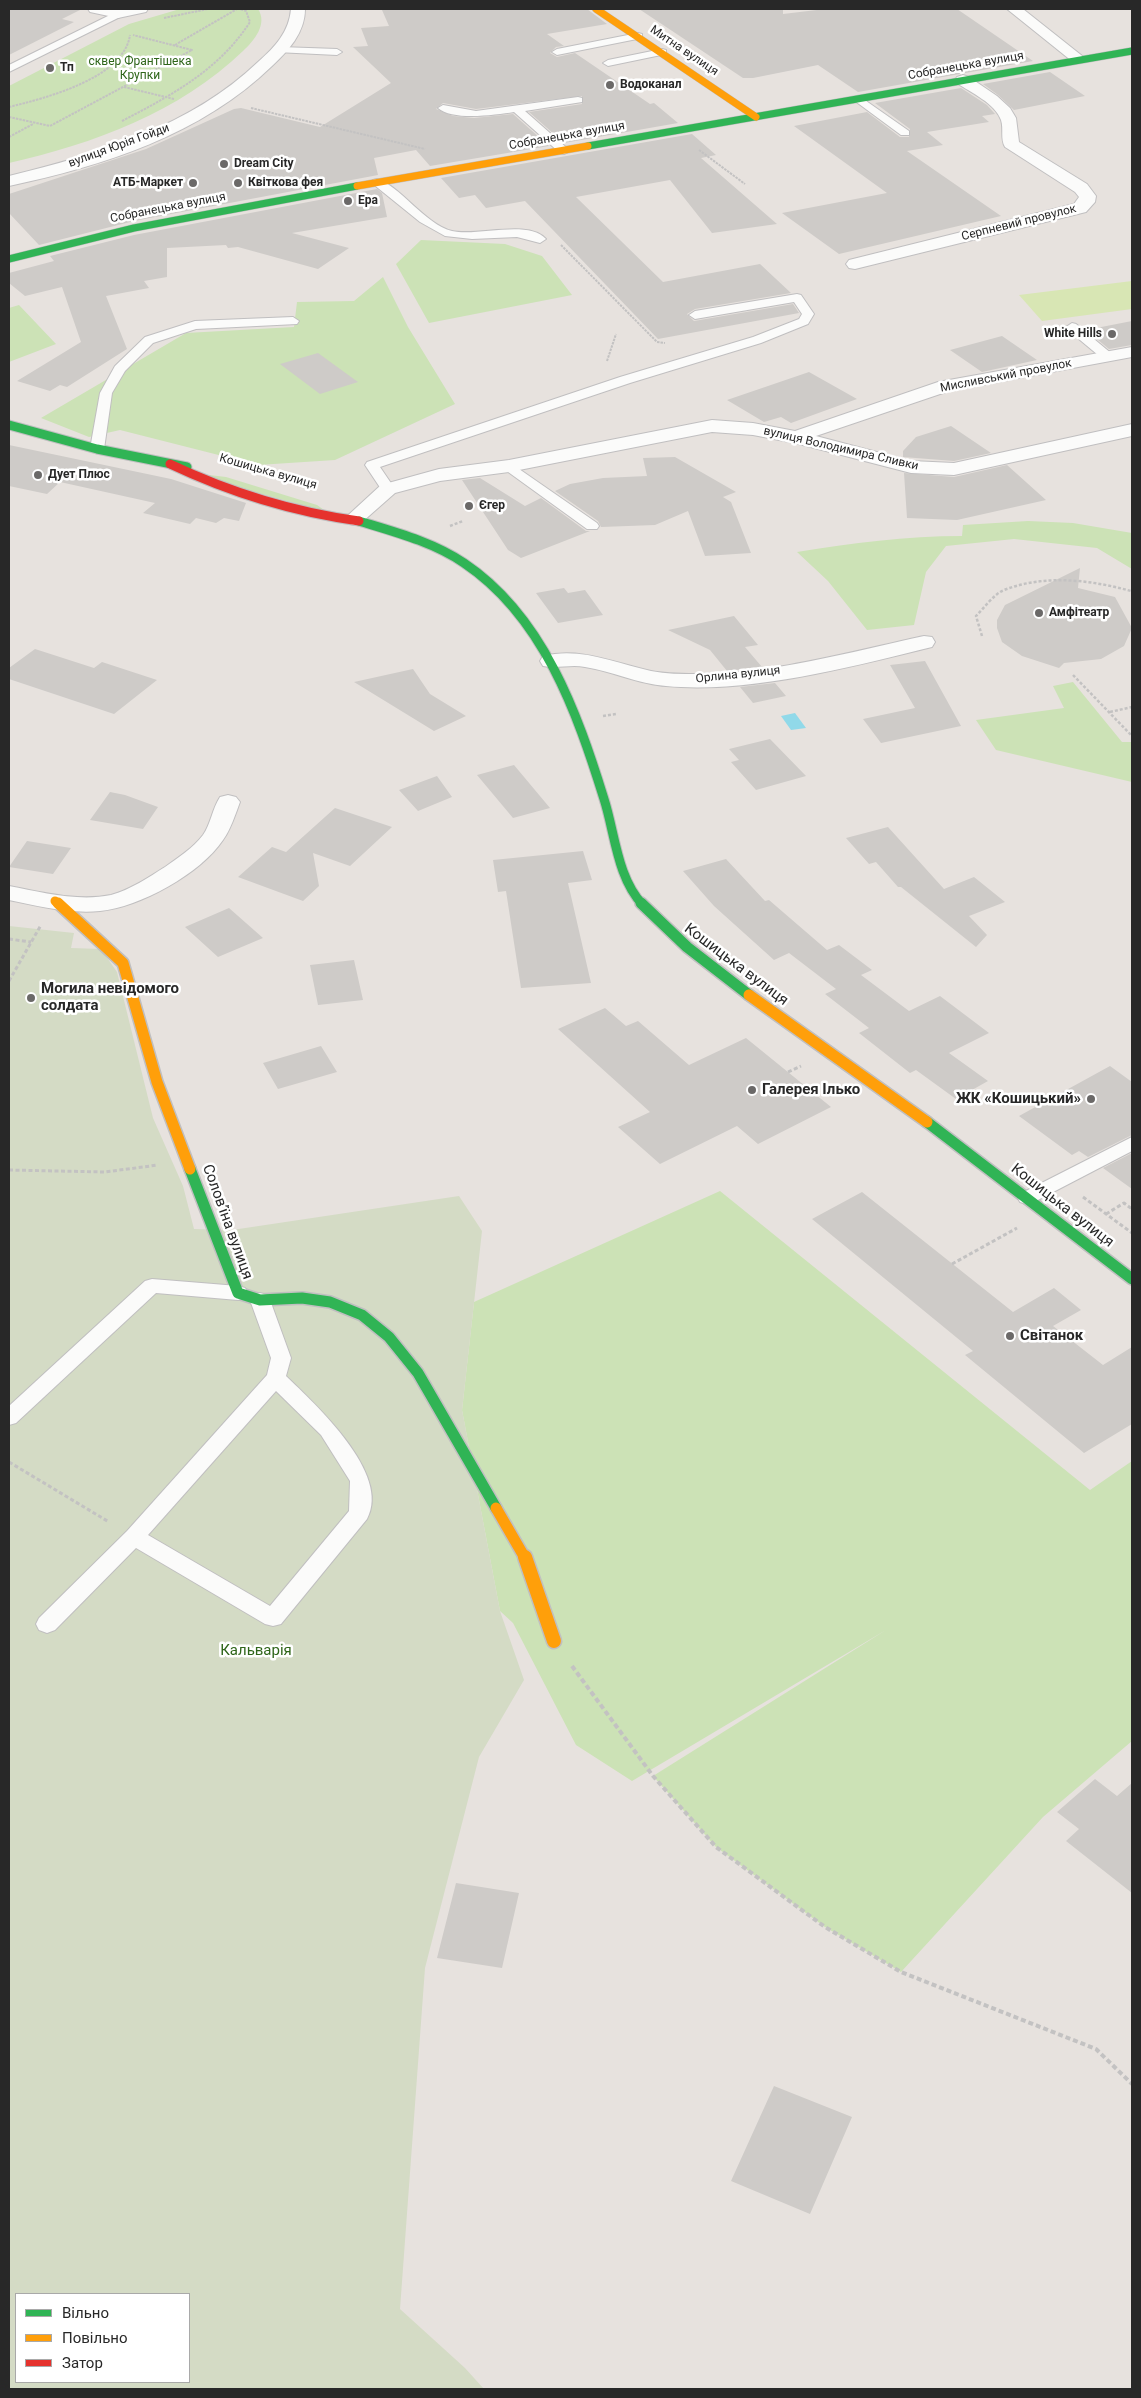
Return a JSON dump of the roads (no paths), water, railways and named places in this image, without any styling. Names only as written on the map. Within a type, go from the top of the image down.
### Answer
[{"type":"street","points":[[95,9],[118,14],[141,9]]},
{"type":"street","name":"вулиця Юрія Гойди","points":[[9,181],[74,163],[131,144],[169,128],[219,101],[261,70],[280,50],[292,33],[298,17],[298,9]]},
{"type":"street","name":"Митна вулиця","points":[[596,9],[756,117]]},
{"type":"street","points":[[1014,9],[1078,59]]},
{"type":"street","name":"Собранецька вулиця","points":[[10,257],[134,228],[377,182],[1132,51]]},
{"type":"street","name":"Серпневий провулок","points":[[855,264],[1080,208],[1087,202],[1088,196],[1081,188],[1011,144],[1008,134],[1010,124],[1005,110],[963,80]]},
{"type":"street","name":"Мисливський провулок","points":[[796,437],[945,386],[1132,352]]},
{"type":"street","name":"Кошицька вулиця","points":[[9,425],[97,449],[170,464],[212,470]]},
{"type":"street","name":"вулиця Володимира Сливки","points":[[354,519],[388,489],[439,475],[509,466],[712,426],[753,429],[796,437],[911,467],[954,469],[1132,430]]},
{"type":"street","name":"Кошицька вулиця","points":[[170,464],[206,481],[316,515],[354,519],[439,549],[465,563],[491,583],[524,617],[551,661],[594,770],[612,824],[622,868],[636,897],[670,934],[706,964],[937,1129],[1132,1279]]},
{"type":"street","name":"Кошицька вулиця","points":[[324,502],[334,505],[354,519]]},
{"type":"street","name":"Орлина вулиця","points":[[551,661],[587,660],[666,680],[694,680],[729,678],[806,667],[924,642]]},
{"type":"street","points":[[9,893],[55,901],[88,904],[112,902],[138,893],[165,877],[203,849],[214,837],[228,802]]},
{"type":"street","name":"Соловʼїна вулиця","points":[[55,901],[123,963],[157,1082],[189,1160],[238,1293],[260,1300],[302,1298],[330,1302],[362,1315],[389,1337],[418,1374],[525,1557],[554,1641]]},
{"type":"lane","points":[[9,69],[118,14]]},
{"type":"lane","points":[[557,52],[638,36]]},
{"type":"lane","points":[[280,50],[337,52]]},
{"type":"lane","points":[[608,63],[662,52]]},
{"type":"lane","points":[[859,99],[905,132]]},
{"type":"lane","points":[[443,108],[476,114],[578,100]]},
{"type":"lane","points":[[517,109],[564,151]]},
{"type":"lane","points":[[377,182],[443,232],[462,235],[518,232],[528,233],[540,239]]},
{"type":"lane","points":[[388,489],[372,465],[625,380],[757,340],[804,321],[808,314],[797,298],[695,315]]},
{"type":"lane","points":[[97,449],[106,393],[120,370],[149,340],[195,325],[293,321]]},
{"type":"lane","points":[[1072,327],[1108,357]]},
{"type":"lane","points":[[509,466],[592,526]]},
{"type":"lane","points":[[1027,1198],[1132,1143]]},
{"type":"lane","points":[[9,1418],[152,1286],[238,1293]]},
{"type":"lane","points":[[48,1624],[134,1537],[276,1378],[281,1358],[260,1300]]},
{"type":"lane","points":[[134,1537],[273,1618],[360,1513],[360,1480],[328,1430],[276,1378]]},
{"type":"water","points":[[795,713],[806,728],[791,730],[781,716]]},
{"type":"place","name":"Тп","points":[[50,68]]},
{"type":"place","name":"Водоканал","points":[[610,85]]},
{"type":"place","name":"Dream City","points":[[224,164]]},
{"type":"place","name":"АТБ-Маркет","points":[[193,183]]},
{"type":"place","name":"Квіткова фея","points":[[238,183]]},
{"type":"place","name":"Ера","points":[[348,201]]},
{"type":"place","name":"White Hills","points":[[1112,334]]},
{"type":"place","name":"Дует Плюс","points":[[38,475]]},
{"type":"place","name":"Єгер","points":[[469,506]]},
{"type":"place","name":"Амфітеатр","points":[[1039,613]]},
{"type":"place","name":"Могила невідомого солдата","points":[[31,998]]},
{"type":"place","name":"Галерея Ілько","points":[[752,1090]]},
{"type":"place","name":"ЖК «Кошицький»","points":[[1091,1099]]},
{"type":"place","name":"Світанок","points":[[1010,1336]]},
{"type":"park label","name":"сквер Франтішека Крупки","points":[[140,69]]},
{"type":"park label","name":"Кальварія","points":[[256,1651]]}]
